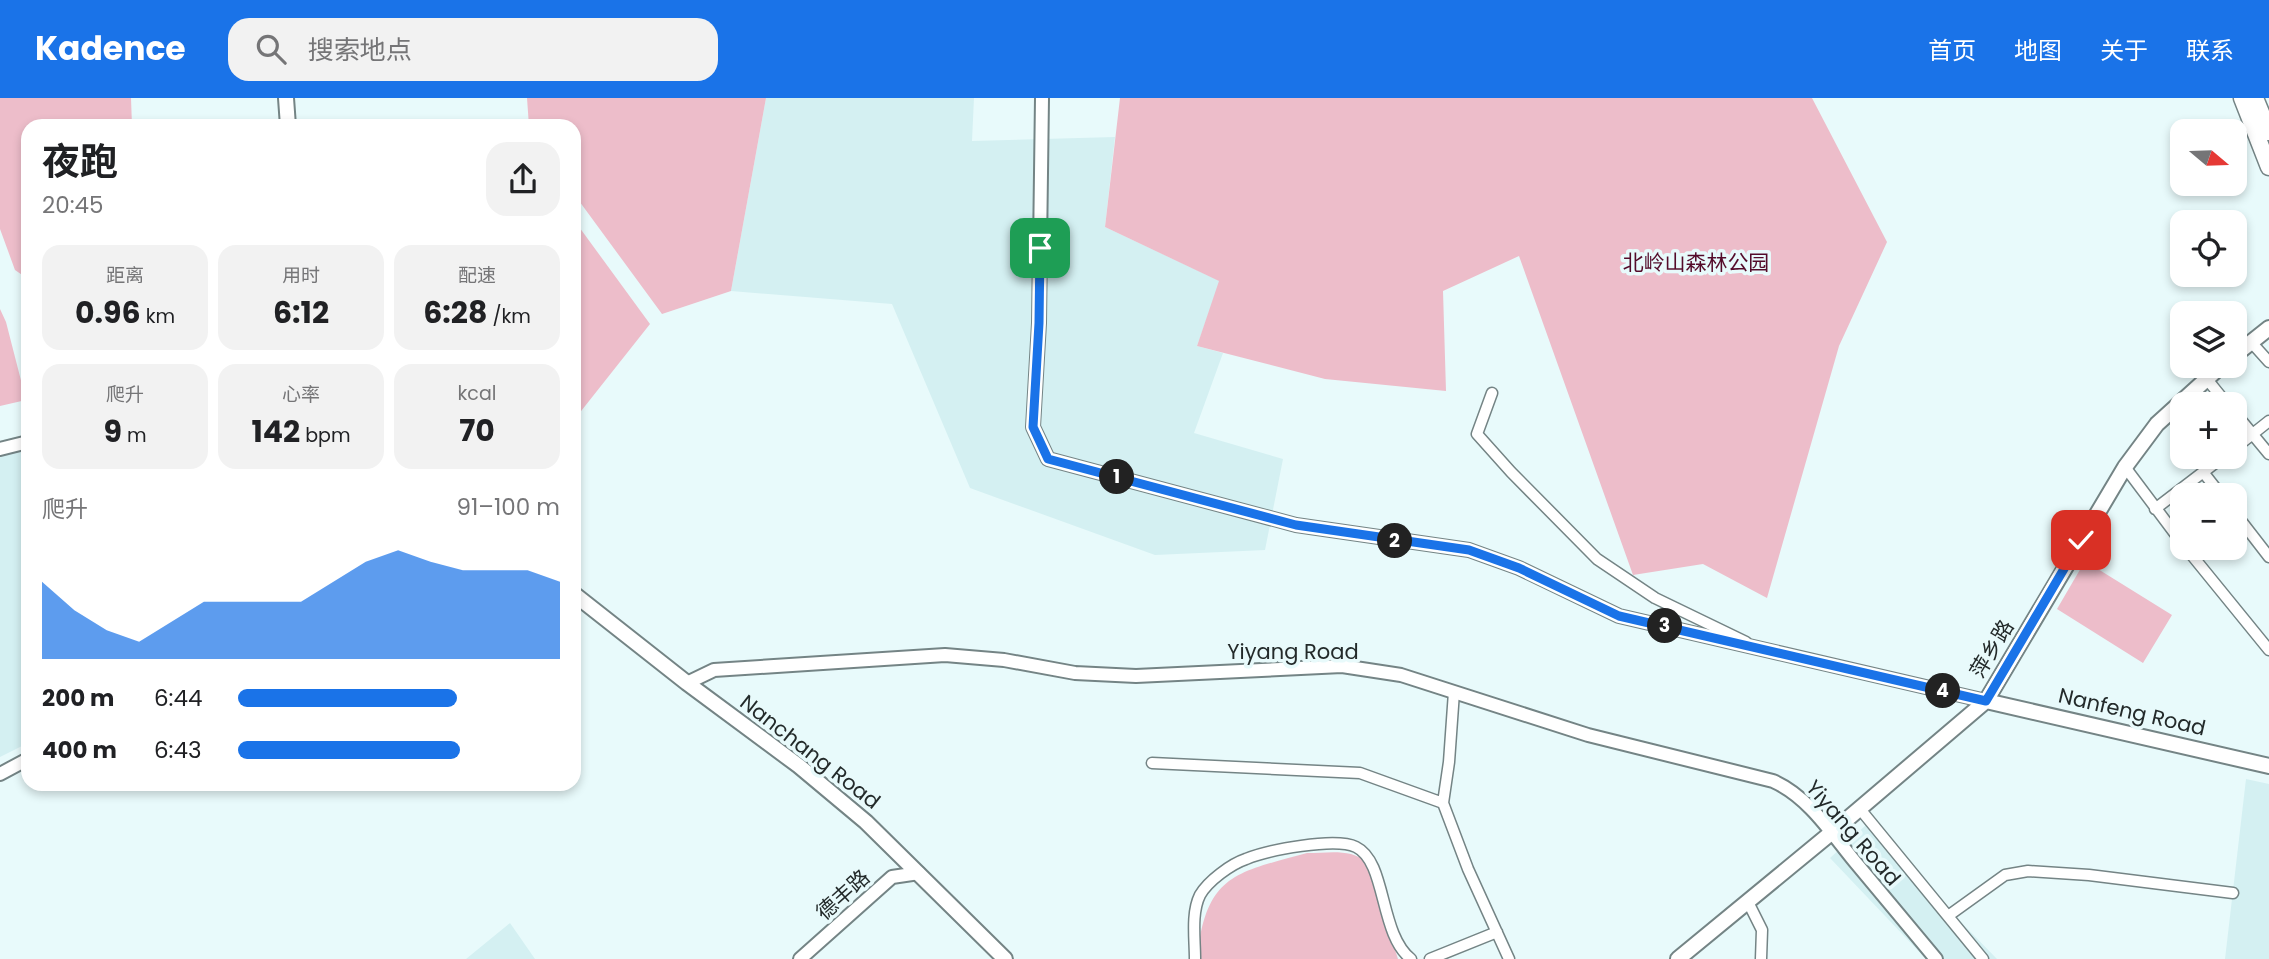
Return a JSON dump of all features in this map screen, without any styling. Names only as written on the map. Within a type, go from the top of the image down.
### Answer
[{"type":"main road","points":[[286,98],[288,119]]},
{"type":"main road","points":[[2242,98],[2269,167]]},
{"type":"main road","points":[[2255,98],[2269,132]]},
{"type":"main road","points":[[2247,345],[2269,328]]},
{"type":"main road","name":"萍乡路","points":[[1678,959],[1832,833],[1986,701],[2125,467],[2157,424],[2206,378]]},
{"type":"main road","name":"Nanchang Road","points":[[581,599],[799,766],[866,822],[1005,959]]},
{"type":"main road","name":"Nanfeng Road","points":[[1986,701],[2269,766]]},
{"type":"street","points":[[1042,98],[1039,323],[1033,427],[1048,459],[1296,525],[1469,550],[1519,568],[1619,616],[1986,701]]},
{"type":"street","points":[[2251,342],[2269,362]]},
{"type":"street","points":[[2206,378],[2217,392]]},
{"type":"street","points":[[1492,393],[1477,433],[1511,472],[1597,559],[1655,598],[1756,646]]},
{"type":"street","points":[[2247,439],[2269,421]]},
{"type":"street","points":[[2247,429],[2269,454]]},
{"type":"street","points":[[0,449],[21,444]]},
{"type":"street","points":[[2125,467],[2170,528]]},
{"type":"street","points":[[2155,509],[2207,469]]},
{"type":"street","points":[[2203,472],[2212,483]]},
{"type":"street","points":[[2247,529],[2269,557]]},
{"type":"street","points":[[2196,560],[2269,650]]},
{"type":"street","name":"Yiyang Road","points":[[687,682],[715,670],[945,655],[1004,660],[1075,673],[1136,677],[1342,666],[1401,675],[1588,735],[1773,781],[1800,797],[1936,959]]},
{"type":"street","points":[[1454,692],[1443,803],[1468,869],[1509,959]]},
{"type":"street","points":[[0,774],[21,763]]},
{"type":"street","points":[[1152,763],[1360,773],[1443,803]]},
{"type":"street","points":[[1860,809],[1983,959]]},
{"type":"street","points":[[1195,959],[1196,912],[1200,895],[1212,881],[1244,859],[1286,848],[1340,843],[1356,847],[1370,858],[1396,945],[1410,959]]},
{"type":"street","points":[[1948,916],[2005,875],[2028,871],[2089,875],[2233,893]]},
{"type":"street","name":"德丰路","points":[[800,959],[892,877],[919,873]]},
{"type":"street","points":[[1748,902],[1762,930],[1761,959]]},
{"type":"street","points":[[1430,959],[1497,932]]},
{"type":"shaded area","points":[[766,98],[974,98],[972,141],[1115,137],[1105,227],[1220,281],[1197,346],[1223,353],[1194,433],[1283,459],[1265,550],[1155,555],[970,488],[892,304],[731,291]]},
{"type":"shaded area","points":[[21,444],[21,746],[0,757],[0,449]]},
{"type":"shaded area","points":[[2246,779],[2269,784],[2269,959],[2225,959]]},
{"type":"shaded area","points":[[1866,825],[1997,959],[1926,959],[1830,858]]},
{"type":"shaded area","points":[[510,923],[535,959],[466,959]]},
{"type":"green space","points":[[0,98],[131,98],[132,119],[21,119],[21,274],[15,270],[0,229]]},
{"type":"green space","points":[[527,98],[766,98],[731,291],[662,314],[581,204],[581,119],[528,119]]},
{"type":"green space","name":"北岭山森林公园","points":[[1120,98],[1812,98],[1887,242],[1839,346],[1767,598],[1703,564],[1633,575],[1519,256],[1443,291],[1446,391],[1325,379],[1197,346],[1219,281],[1105,227]]},
{"type":"green space","points":[[581,230],[650,324],[581,411]]},
{"type":"green space","points":[[0,309],[21,380],[21,401],[0,406]]},
{"type":"green space","points":[[2085,561],[2172,615],[2143,663],[2057,609]]},
{"type":"green space","points":[[1307,853],[1346,853],[1367,862],[1398,959],[1197,959],[1201,931],[1208,910],[1228,882],[1260,866]]},
{"type":"route","points":[[1040,248],[1033,427],[1048,459],[1296,525],[1469,550],[1519,568],[1619,616],[1986,701],[2081,540]]}]
